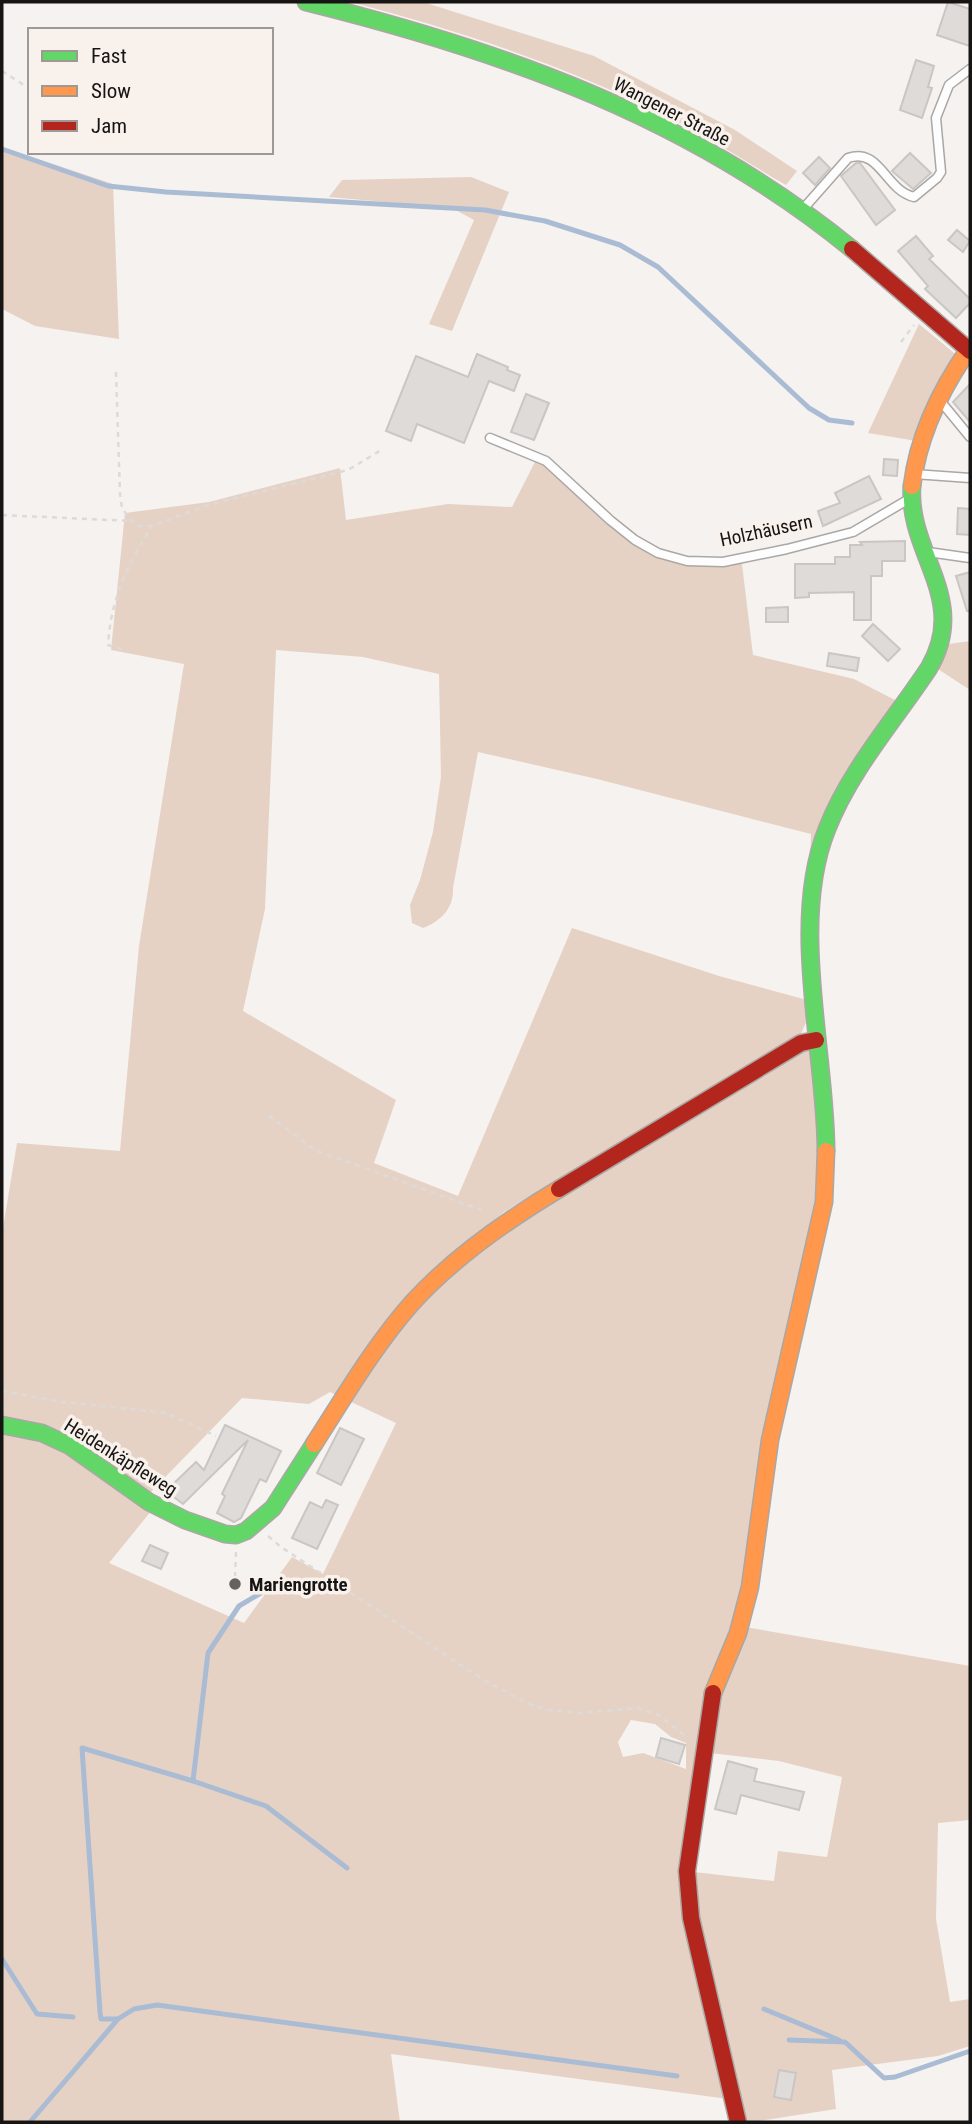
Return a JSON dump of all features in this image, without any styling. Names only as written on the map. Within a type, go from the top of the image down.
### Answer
[{"type":"street","name":"Wangener Straße","points":[[306,2],[439,37],[487,53],[584,90],[658,125],[774,191],[864,259],[969,350]]},
{"type":"street","points":[[737,2122],[688,1895],[687,1871],[712,1696],[738,1633],[750,1587],[773,1428],[824,1202],[826,1165],[824,1113],[816,1040],[812,907],[814,877],[825,832],[843,796],[927,670],[943,638],[942,599],[925,552],[912,497],[914,474],[924,439],[940,401],[958,364],[969,350]]},
{"type":"street","points":[[236,1535],[255,1525],[273,1508],[376,1348],[436,1280],[511,1218],[801,1043],[816,1040]]},
{"type":"street","name":"Heidenkäpfleweg","points":[[2,1424],[42,1433],[70,1446],[166,1511],[203,1528],[236,1535]]},
{"type":"lane","points":[[801,212],[848,158],[856,156],[871,159],[904,194],[914,197],[920,194],[941,172],[936,118],[949,85],[970,69]]},
{"type":"lane","points":[[940,401],[970,437]]},
{"type":"lane","name":"Holzhäusern","points":[[490,438],[546,461],[635,540],[658,553],[687,561],[723,562],[853,532],[912,497]]},
{"type":"lane","points":[[914,474],[970,478]]},
{"type":"lane","points":[[925,552],[970,558]]},
{"type":"path","points":[[2,71],[28,88]]},
{"type":"path","points":[[116,372],[120,494],[122,508],[131,522]]},
{"type":"path","points":[[2,515],[131,522],[152,526],[208,505],[348,470],[383,449]]},
{"type":"path","points":[[122,649],[108,645],[110,615],[118,590],[152,526]]},
{"type":"path","points":[[269,1116],[317,1151],[483,1211],[511,1218]]},
{"type":"path","points":[[2,1391],[63,1402],[166,1413],[216,1436]]},
{"type":"path","points":[[235,1577],[236,1535]]},
{"type":"path","points":[[281,1547],[487,1682],[532,1705],[579,1713],[638,1708],[657,1714],[698,1747],[705,1749]]},
{"type":"shaded area","points":[[351,2],[423,2],[594,56],[735,130],[797,171],[786,185],[680,123],[601,86],[477,39]]},
{"type":"shaded area","points":[[2,147],[113,184],[119,339],[35,326],[2,309]]},
{"type":"shaded area","points":[[471,177],[509,192],[452,331],[429,324],[474,220],[452,208],[329,197],[342,180]]},
{"type":"shaded area","points":[[919,324],[965,362],[923,442],[868,433]]},
{"type":"shaded area","points":[[538,456],[567,475],[610,516],[642,541],[658,549],[694,558],[741,556],[753,655],[854,679],[901,703],[840,787],[819,833],[810,871],[811,834],[597,779],[478,752],[451,902],[441,918],[423,928],[412,923],[410,905],[433,832],[441,777],[439,674],[363,657],[276,650],[265,909],[243,1011],[396,1100],[374,1163],[458,1196],[572,928],[719,976],[807,1000],[808,1018],[800,1036],[504,1212],[421,1285],[380,1335],[338,1396],[330,1392],[309,1404],[242,1398],[142,1501],[152,1510],[109,1563],[244,1623],[292,1557],[323,1574],[396,1423],[347,1400],[414,1307],[471,1255],[515,1220],[794,1053],[809,1049],[813,1057],[819,1102],[822,1188],[817,1223],[771,1411],[756,1504],[746,1594],[708,1698],[708,1754],[701,1749],[695,1772],[682,1862],[694,1872],[774,1881],[778,1851],[827,1857],[842,1777],[779,1761],[710,1753],[713,1713],[721,1683],[745,1627],[970,1666],[970,1820],[938,1823],[936,1919],[950,2002],[970,1999],[970,2046],[938,2056],[832,2070],[836,2109],[752,2122],[745,2122],[722,2022],[709,2018],[728,2099],[391,2054],[400,2122],[2,2122],[2,1234],[17,1143],[120,1151],[139,946],[184,664],[111,650],[125,513],[209,502],[340,468],[346,520],[448,504],[512,507]],"holes":[[[631,1720],[655,1724],[671,1737],[686,1743],[686,1769],[643,1753],[623,1757],[618,1742]]]},
{"type":"shaded area","points":[[970,641],[970,690],[938,669],[949,644]]},
{"type":"building","points":[[948,2],[970,9],[970,46],[937,35]]},
{"type":"building","points":[[916,60],[934,66],[928,87],[932,88],[922,118],[900,110]]},
{"type":"building","points":[[910,153],[931,173],[913,189],[892,171]]},
{"type":"building","points":[[819,157],[830,168],[815,185],[803,173]]},
{"type":"building","points":[[856,163],[860,163],[895,210],[876,225],[841,176]]},
{"type":"building","points":[[957,230],[970,241],[963,252],[948,240]]},
{"type":"building","points":[[916,236],[933,256],[929,259],[970,299],[970,303],[956,318],[925,289],[928,286],[898,251]]},
{"type":"building","points":[[477,354],[520,375],[514,391],[489,381],[464,443],[417,424],[411,441],[386,431],[416,356],[468,377]]},
{"type":"building","points":[[970,384],[970,422],[953,402]]},
{"type":"building","points":[[526,394],[549,403],[534,440],[511,432]]},
{"type":"building","points":[[884,459],[898,460],[897,476],[883,475]]},
{"type":"building","points":[[869,476],[881,499],[823,526],[818,511],[840,503],[835,493]]},
{"type":"building","points":[[958,508],[970,509],[970,535],[957,534]]},
{"type":"building","points":[[905,541],[905,561],[882,561],[882,576],[871,576],[871,620],[854,620],[854,592],[809,593],[809,597],[795,598],[795,564],[835,564],[835,557],[850,557],[850,545],[862,545],[860,542]]},
{"type":"building","points":[[970,572],[970,611],[967,611],[956,576]]},
{"type":"building","points":[[788,607],[788,622],[766,622],[766,608]]},
{"type":"building","points":[[873,624],[900,649],[888,661],[862,636]]},
{"type":"building","points":[[829,653],[859,658],[857,671],[827,666]]},
{"type":"building","points":[[225,1425],[281,1451],[266,1482],[260,1479],[241,1518],[234,1522],[217,1513],[225,1496],[222,1494],[248,1440],[183,1504],[166,1491],[196,1462],[204,1470]]},
{"type":"building","points":[[340,1428],[364,1439],[341,1485],[317,1473]]},
{"type":"building","points":[[326,1500],[338,1505],[317,1549],[292,1538],[310,1502],[322,1508]]},
{"type":"building","points":[[150,1545],[168,1553],[161,1569],[142,1561]]},
{"type":"building","points":[[661,1738],[685,1745],[679,1764],[656,1757]]},
{"type":"building","points":[[728,1761],[757,1769],[754,1781],[804,1792],[799,1810],[741,1795],[736,1814],[715,1809]]},
{"type":"building","points":[[779,2070],[796,2073],[791,2100],[774,2097]]},
{"type":"waterway","points":[[2,149],[108,186],[166,192],[485,210],[545,221],[620,245],[658,267],[809,408],[829,420],[852,423]]},
{"type":"waterway","points":[[193,1781],[208,1653],[239,1606],[261,1593]]},
{"type":"waterway","points":[[118,2019],[101,2019],[100,2012],[82,1748],[266,1806],[347,1868]]},
{"type":"waterway","points":[[2,1959],[37,2014],[73,2017]]},
{"type":"waterway","points":[[30,2122],[118,2019],[134,2009],[157,2005],[677,2076]]},
{"type":"waterway","points":[[764,2009],[839,2040]]},
{"type":"waterway","points":[[789,2040],[845,2042],[884,2078],[895,2077],[970,2051]]},
{"type":"traffic: fast","points":[[306,2],[452,43],[524,67],[593,95],[661,126],[727,162],[791,203],[852,249]]},
{"type":"traffic: fast","points":[[826,1151],[810,946],[816,866],[827,829],[848,786],[929,668],[940,643],[943,620],[934,576],[918,533],[912,486]]},
{"type":"traffic: fast","points":[[2,1425],[42,1433],[70,1446],[149,1502],[185,1520],[225,1534],[236,1535],[246,1531],[273,1508],[314,1444]]},
{"type":"traffic: slow","points":[[912,486],[919,450],[932,414],[969,349]]},
{"type":"traffic: slow","points":[[713,1693],[738,1633],[750,1587],[770,1440],[824,1202],[826,1151]]},
{"type":"traffic: slow","points":[[314,1444],[372,1354],[398,1319],[427,1287],[481,1241],[559,1189]]},
{"type":"traffic: jam","points":[[852,249],[970,351]]},
{"type":"traffic: jam","points":[[559,1189],[801,1043],[816,1040]]},
{"type":"traffic: jam","points":[[713,1693],[687,1871],[691,1918],[738,2122]]},
{"type":"place","name":"Mariengrotte","points":[[235,1584]]}]
